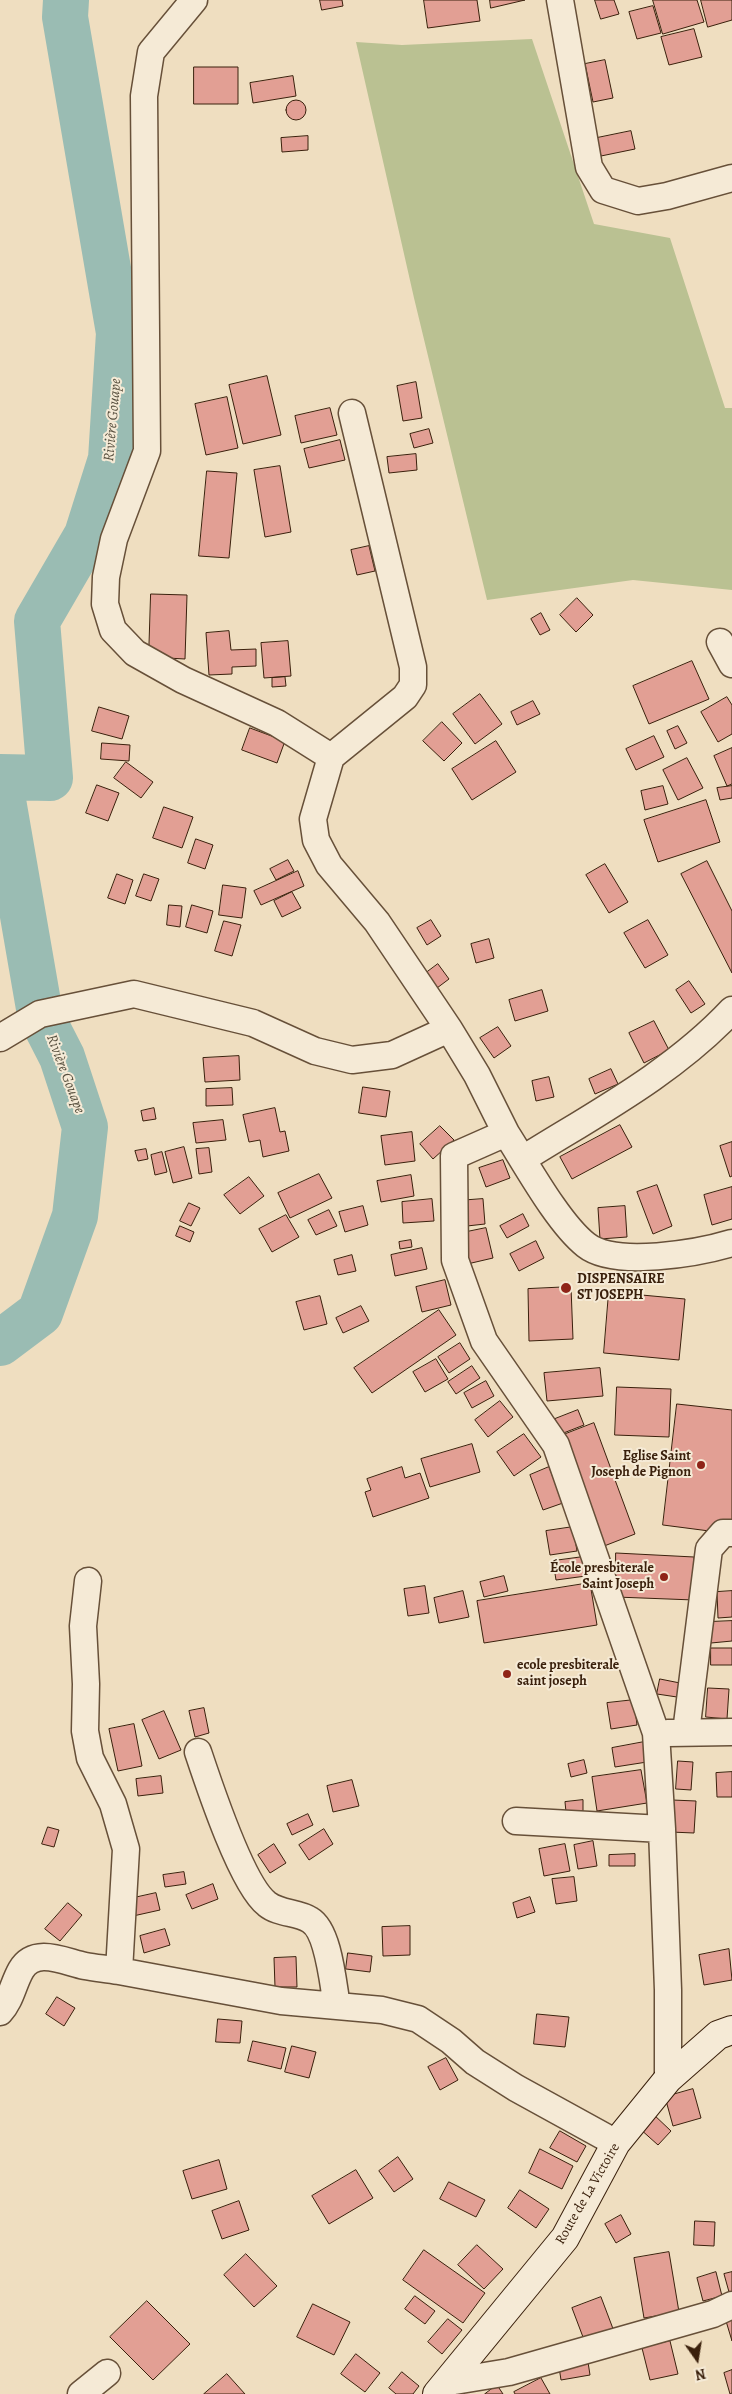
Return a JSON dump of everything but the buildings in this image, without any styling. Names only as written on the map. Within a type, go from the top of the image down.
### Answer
[{"type":"street","points":[[194,0],[152,52],[144,96],[147,451],[114,540],[106,577],[105,604],[114,630],[134,653],[183,680],[277,723],[331,757]]},
{"type":"street","points":[[560,0],[588,167],[603,190],[638,201],[667,196],[732,178]]},
{"type":"street","points":[[352,413],[413,667],[413,685],[405,697],[331,757],[313,819],[316,840],[329,865],[377,922],[449,1029],[477,1075],[522,1159],[565,1224],[587,1246],[610,1256],[646,1258],[730,1250]]},
{"type":"street","points":[[0,1038],[40,1014],[134,994],[253,1023],[315,1051],[352,1060],[392,1055],[449,1029]]},
{"type":"street","points":[[522,1159],[658,1075],[686,1054],[732,1010]]},
{"type":"street","points":[[506,1132],[454,1156],[456,1260],[484,1341],[556,1445],[656,1733],[662,1829],[668,1990],[668,2079]]},
{"type":"street","points":[[686,1732],[709,1549],[724,1533],[732,1533]]},
{"type":"street","points":[[88,1581],[83,1626],[86,1684],[85,1731],[90,1758],[113,1804],[126,1849],[119,1971]]},
{"type":"street","points":[[656,1733],[732,1732]]},
{"type":"street","points":[[198,1752],[215,1802],[240,1862],[255,1889],[267,1905],[311,1920],[320,1931],[326,1946],[337,2006]]},
{"type":"street","points":[[516,1821],[662,1829]]},
{"type":"street","points":[[0,2012],[9,2000],[21,1969],[31,1960],[51,1957],[83,1965],[281,2001],[382,2010],[418,2019],[451,2042],[475,2062],[516,2088],[616,2144]]},
{"type":"street","name":"Route de La Victoire","points":[[442,2388],[565,2238],[616,2144],[668,2079],[718,2035],[732,2030]]},
{"type":"street","points":[[442,2388],[509,2372],[713,2314],[732,2305]]},
{"type":"street","points":[[81,2394],[107,2373]]},
{"type":"green space","points":[[532,39],[594,224],[670,238],[725,408],[732,408],[732,590],[633,580],[487,600],[414,298],[356,42],[402,45]]},
{"type":"waterway","name":"Rivière Gouape","points":[[0,777],[50,778],[37,621],[87,535],[111,459],[119,333],[65,17],[66,0]]},
{"type":"waterway","name":"Rivière Gouape","points":[[0,783],[40,1014],[62,1057],[85,1127],[75,1216],[40,1313],[0,1343]]},
{"type":"place","name":"DISPENSAIRE ST JOSEPH","points":[[566,1288]]},
{"type":"place","name":"Eglise Saint Joseph de Pignon","points":[[701,1465]]},
{"type":"place","name":"École presbiterale Saint Joseph","points":[[664,1577]]},
{"type":"place","name":"ecole presbiterale saint joseph","points":[[507,1674]]}]
